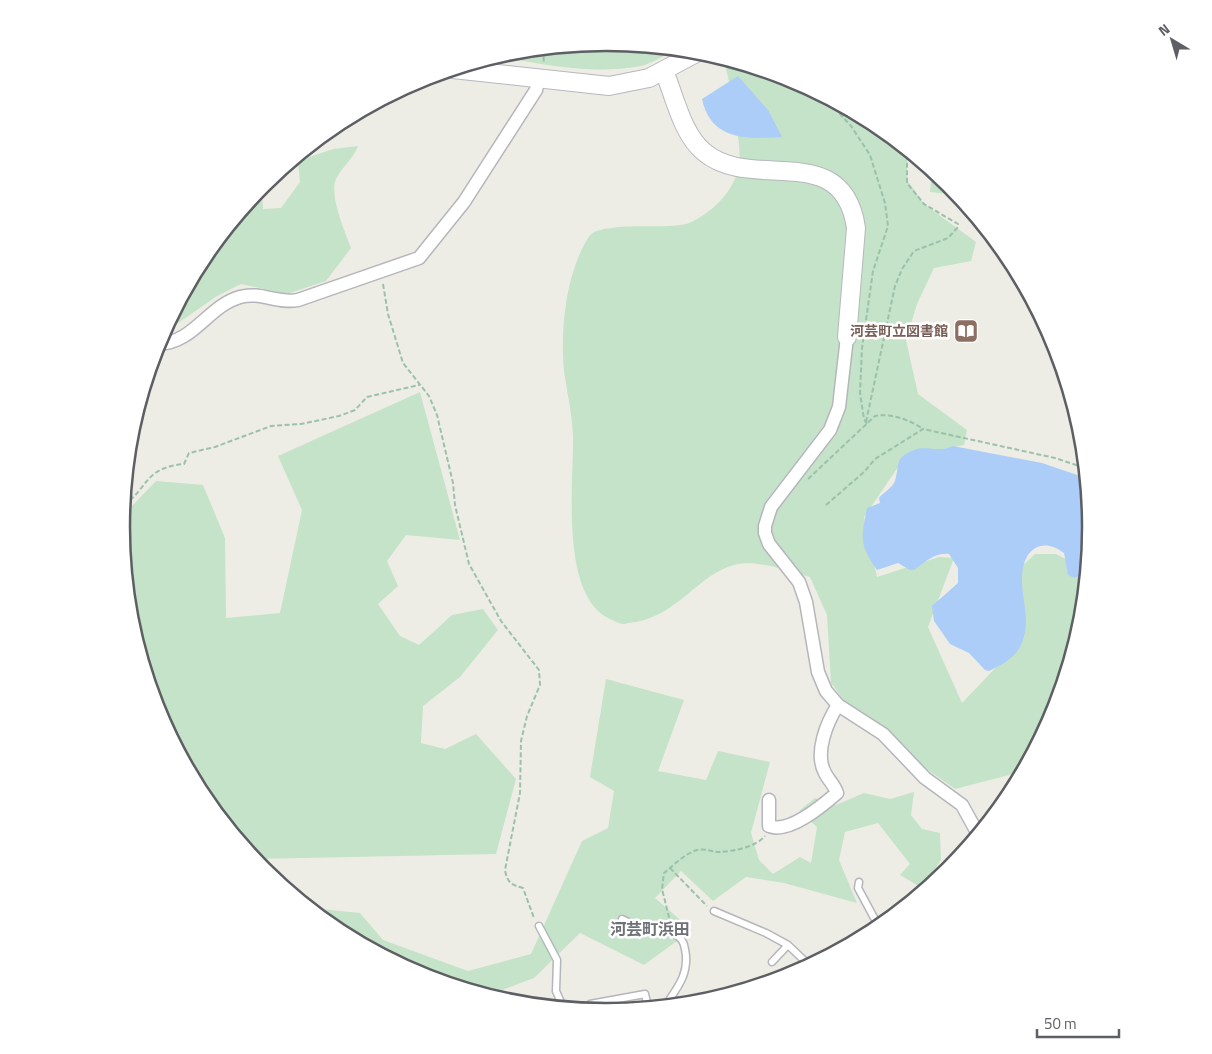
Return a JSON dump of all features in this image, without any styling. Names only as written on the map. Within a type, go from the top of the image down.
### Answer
[{"type":"street","points":[[468,71],[609,86],[638,82],[687,58]]},
{"type":"street","points":[[664,71],[688,130],[705,153],[734,167],[818,175],[841,189],[854,213],[856,228],[839,407],[822,444],[771,507],[765,526],[765,533],[769,544],[799,582],[806,602],[822,684],[838,705],[883,734],[925,778],[962,806],[974,828]]},
{"type":"street","points":[[168,341],[183,337],[204,323],[223,305],[241,297],[258,295],[290,302],[405,264],[425,252],[464,202],[536,90],[541,78]]},
{"type":"street","points":[[769,800],[769,826],[772,828],[808,818],[837,793],[834,782],[825,772],[821,756],[828,719],[838,705]]},
{"type":"lane","points":[[859,882],[858,888],[875,919]]},
{"type":"lane","points":[[714,911],[766,933],[788,945],[804,960]]},
{"type":"lane","points":[[622,919],[629,924],[680,937],[684,945],[686,972],[682,982],[670,999]]},
{"type":"lane","points":[[539,926],[557,960],[556,991],[561,1001]]},
{"type":"lane","points":[[772,962],[788,945]]},
{"type":"lane","points":[[597,1003],[645,994],[647,1001]]},
{"type":"path","points":[[541,78],[543,55]]},
{"type":"path","points":[[866,422],[895,286],[902,269],[914,250],[948,238],[958,227],[958,224],[924,204],[907,183],[907,159]]},
{"type":"path","points":[[381,271],[388,314],[406,370],[429,396],[437,416],[469,564],[501,621],[539,670],[540,685],[527,716],[521,741],[520,792],[505,870],[507,880],[514,886],[523,888],[539,926]]},
{"type":"path","points":[[131,498],[147,479],[166,467],[184,464],[189,452],[215,446],[270,426],[301,424],[339,416],[355,410],[367,397],[419,385]]},
{"type":"path","points":[[792,480],[798,482],[807,480],[875,416],[894,417],[914,423],[923,429],[1055,458],[1078,466]]},
{"type":"path","points":[[826,505],[864,472],[875,459],[923,429]]},
{"type":"path","points":[[674,934],[662,889],[664,873],[686,856],[698,850],[707,849],[719,852],[743,848],[763,839],[772,828]]},
{"type":"path","points":[[670,868],[700,901],[714,911]]},
{"type":"green space","points":[[606,51],[665,55],[641,66],[623,69],[569,68],[517,59],[575,52]]},
{"type":"green space","points":[[726,66],[788,87],[844,115],[870,131],[907,159],[907,180],[924,204],[976,242],[971,261],[934,268],[917,304],[906,340],[918,394],[967,430],[964,445],[905,457],[864,517],[877,577],[939,557],[954,558],[928,627],[962,703],[1024,638],[1019,569],[1035,554],[1056,554],[1080,567],[1073,620],[1057,680],[1033,737],[1012,774],[955,789],[861,723],[831,683],[827,615],[810,577],[762,565],[734,565],[710,577],[665,611],[651,618],[623,624],[610,619],[594,606],[583,587],[576,563],[573,535],[573,435],[563,355],[566,302],[574,268],[588,238],[595,232],[602,229],[620,227],[674,226],[689,223],[713,208],[727,193],[736,176],[740,158]]},
{"type":"green space","points":[[358,146],[338,175],[334,186],[336,204],[351,248],[326,281],[287,294],[241,284],[217,296],[175,325],[210,263],[248,213],[263,198],[263,209],[281,208],[300,182],[298,164],[305,159],[333,149]]},
{"type":"green space","points":[[931,180],[945,194],[930,192]]},
{"type":"green space","points":[[420,392],[460,540],[406,535],[387,561],[398,586],[378,604],[400,636],[419,645],[452,615],[483,609],[498,630],[460,677],[423,706],[421,743],[445,749],[476,734],[516,779],[496,854],[266,859],[248,841],[229,817],[194,765],[166,709],[146,650],[134,589],[131,558],[131,507],[156,481],[203,485],[225,538],[226,618],[280,613],[302,510],[278,456]]},
{"type":"green space","points":[[606,679],[684,700],[658,771],[706,780],[718,751],[770,762],[751,833],[759,860],[773,874],[800,857],[811,863],[817,827],[799,811],[815,798],[836,805],[864,793],[890,799],[914,792],[911,815],[922,829],[940,833],[941,860],[933,872],[919,886],[900,875],[910,864],[878,823],[845,832],[839,860],[857,903],[784,883],[746,877],[713,901],[681,871],[655,898],[692,930],[644,965],[580,933],[534,978],[500,991],[453,978],[424,967],[368,939],[323,909],[360,913],[383,940],[468,971],[531,954],[582,841],[608,828],[614,791],[590,777]]},
{"type":"water","points":[[738,76],[768,110],[782,137],[744,137],[722,130],[713,123],[702,99]]},
{"type":"water","points":[[953,446],[1042,463],[1079,476],[1082,527],[1079,576],[1075,578],[1068,575],[1064,553],[1056,548],[1041,546],[1035,548],[1030,553],[1023,568],[1022,577],[1026,627],[1021,645],[1015,654],[1003,664],[989,671],[985,670],[969,653],[950,644],[934,621],[932,606],[958,583],[958,568],[949,554],[935,556],[914,570],[910,570],[898,563],[877,570],[864,547],[863,534],[867,508],[880,503],[879,498],[894,483],[899,462],[903,456],[923,448],[948,448]]},
{"type":"place","name":"河芸町立図書館","points":[[966,331]]},
{"type":"district","name":"河芸町浜田","points":[[650,929]]}]
